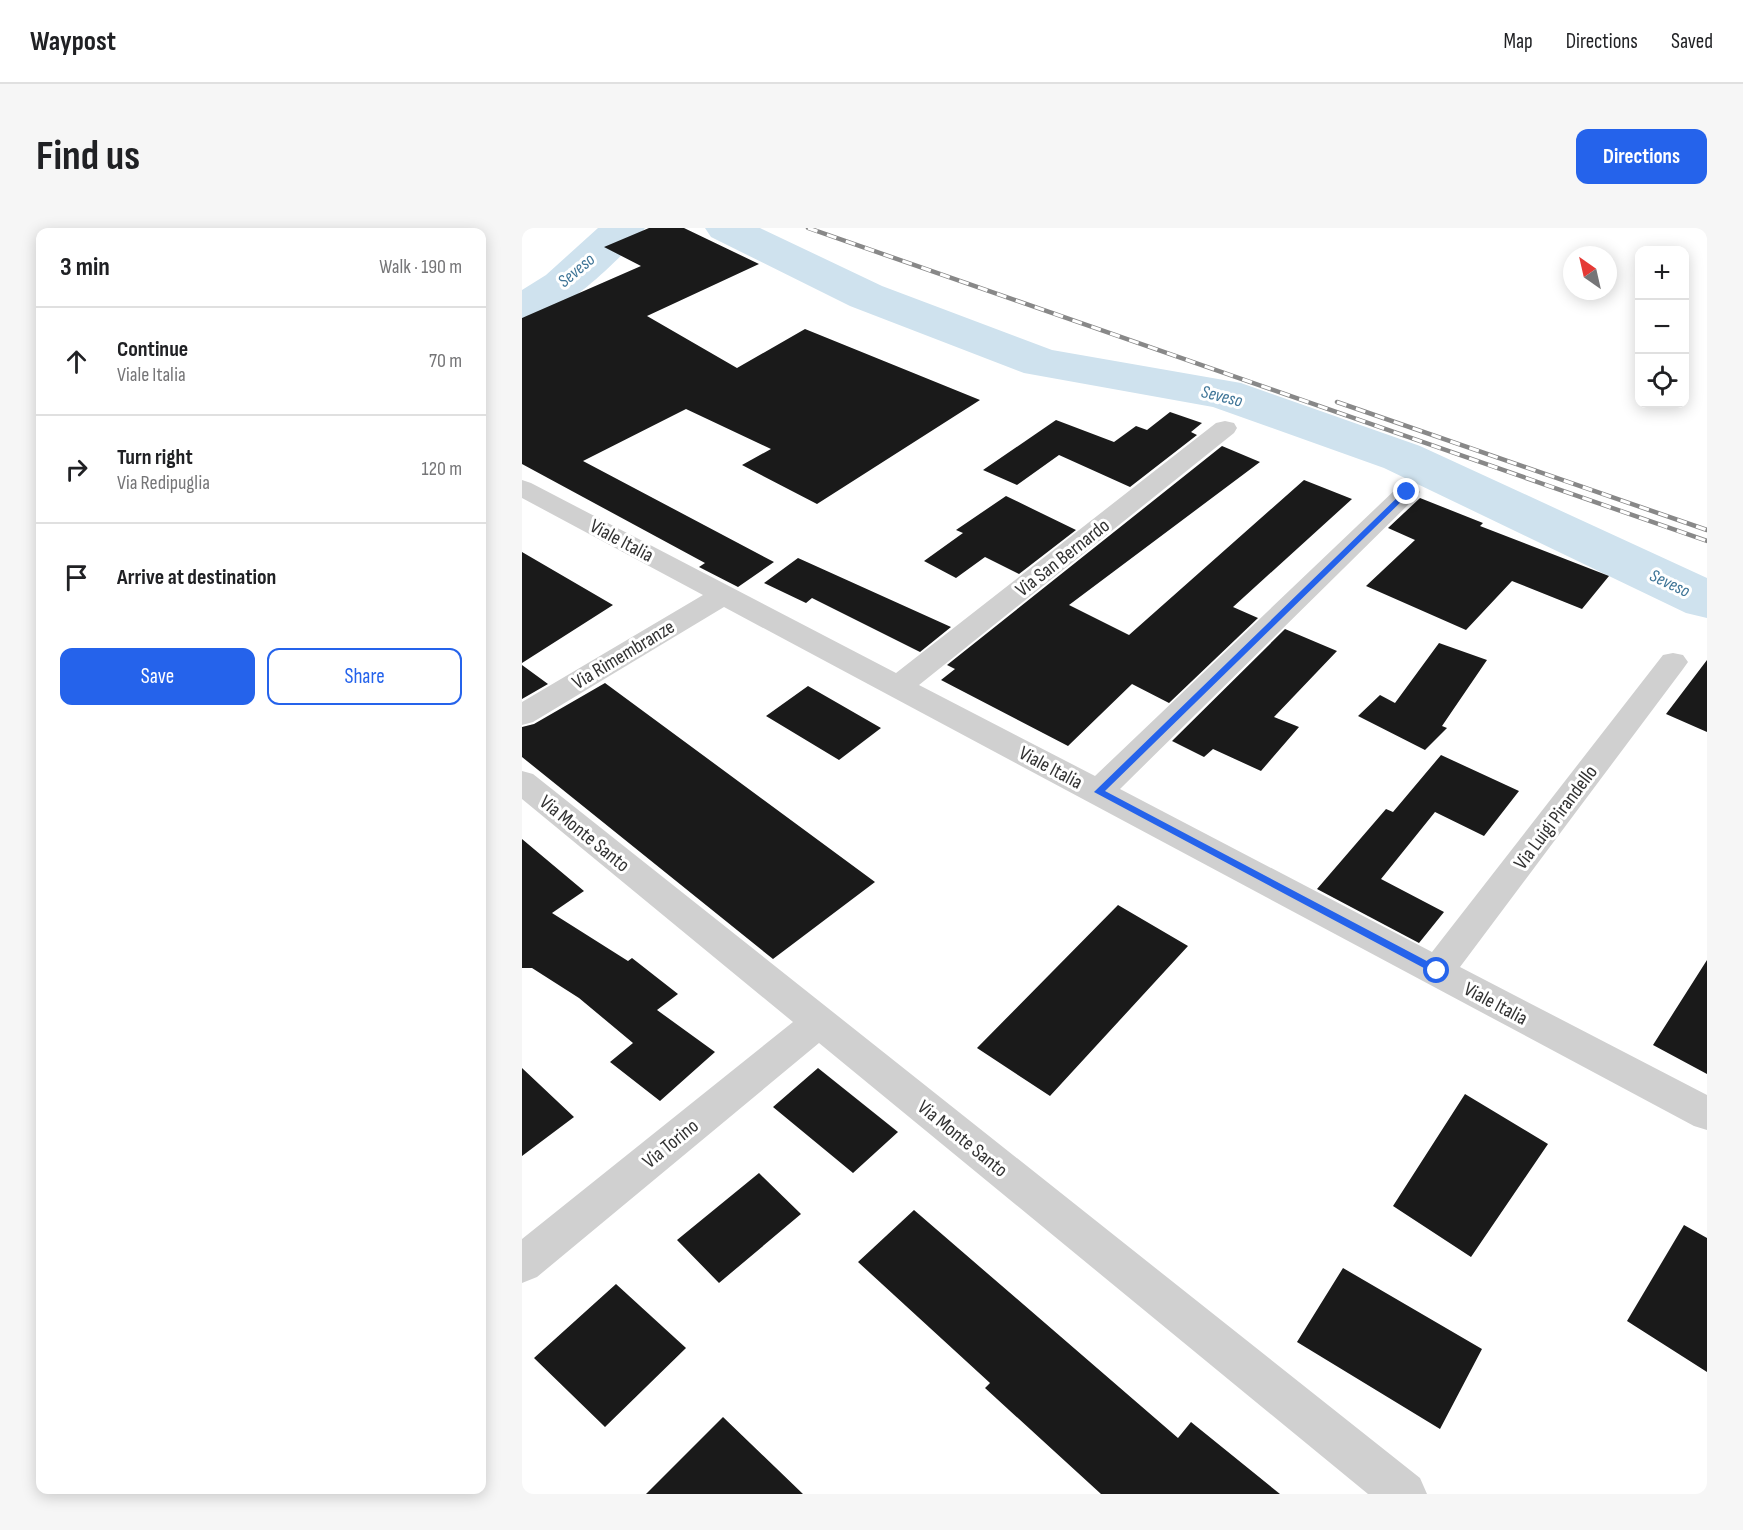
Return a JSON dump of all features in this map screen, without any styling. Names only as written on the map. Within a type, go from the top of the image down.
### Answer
[{"type":"street","name":"Via San Bernardo","points":[[899,686],[1225,428]]},
{"type":"street","name":"Viale Italia","points":[[522,488],[1707,1114]]},
{"type":"street","points":[[1098,792],[1407,492]]},
{"type":"street","name":"Via Rimembranze","points":[[522,715],[725,594]]},
{"type":"street","name":"Via Luigi Pirandello","points":[[1437,971],[1672,662]]},
{"type":"street","name":"Via Monte Santo","points":[[522,782],[1404,1494]]},
{"type":"street","name":"Via Torino","points":[[522,1264],[819,1022]]},
{"type":"building","points":[[649,228],[684,228],[759,264],[647,316],[737,368],[805,329],[980,400],[817,504],[742,465],[771,449],[686,409],[583,461],[774,562],[738,587],[699,567],[705,563],[522,464],[522,318],[641,266],[604,247]]},
{"type":"building","points":[[1170,412],[1202,423],[1191,432],[1197,435],[1130,487],[1059,455],[1017,485],[983,470],[1056,420],[1114,442],[1136,426],[1147,430]]},
{"type":"building","points":[[1222,446],[1260,462],[1069,605],[1129,635],[1304,480],[1352,499],[1233,607],[1258,618],[1169,703],[1132,684],[1068,746],[941,680],[955,669],[947,665]]},
{"type":"building","points":[[1006,496],[1076,530],[1019,574],[985,557],[956,578],[924,561],[963,533],[956,530]]},
{"type":"building","points":[[1420,498],[1483,523],[1480,526],[1609,576],[1582,609],[1512,581],[1466,630],[1366,586],[1415,540],[1388,528]]},
{"type":"building","points":[[522,552],[613,605],[522,663]]},
{"type":"building","points":[[798,558],[951,627],[920,652],[812,598],[806,603],[764,583]]},
{"type":"building","points":[[1285,629],[1337,651],[1274,717],[1299,727],[1261,771],[1213,749],[1204,757],[1172,741]]},
{"type":"building","points":[[1439,643],[1487,660],[1442,726],[1447,728],[1425,750],[1358,716],[1380,695],[1395,703]]},
{"type":"building","points":[[1707,660],[1707,732],[1666,714]]},
{"type":"building","points":[[522,665],[548,684],[522,699]]},
{"type":"building","points":[[605,683],[875,882],[773,959],[522,757],[522,727],[534,724]]},
{"type":"building","points":[[808,686],[881,728],[839,760],[766,716]]},
{"type":"building","points":[[1441,755],[1519,791],[1484,836],[1435,812],[1381,879],[1444,912],[1419,943],[1317,889],[1386,809],[1393,812]]},
{"type":"building","points":[[522,839],[584,891],[552,913],[628,961],[632,958],[678,994],[657,1010],[715,1052],[660,1101],[610,1062],[633,1043],[579,998],[532,968],[522,968]]},
{"type":"building","points":[[1118,905],[1188,946],[1050,1096],[977,1048]]},
{"type":"building","points":[[1707,960],[1707,1074],[1653,1045]]},
{"type":"building","points":[[522,1068],[574,1117],[522,1156]]},
{"type":"building","points":[[818,1068],[898,1132],[853,1173],[773,1107]]},
{"type":"building","points":[[1465,1094],[1548,1144],[1471,1257],[1393,1206]]},
{"type":"building","points":[[759,1173],[801,1214],[719,1283],[677,1240]]},
{"type":"building","points":[[914,1210],[1178,1438],[1191,1422],[1280,1494],[1101,1494],[985,1388],[990,1383],[858,1262]]},
{"type":"building","points":[[1684,1225],[1707,1238],[1707,1372],[1627,1321]]},
{"type":"building","points":[[1343,1268],[1482,1349],[1440,1429],[1297,1342]]},
{"type":"building","points":[[616,1284],[686,1348],[605,1427],[534,1358]]},
{"type":"building","points":[[723,1417],[803,1494],[646,1494]]},
{"type":"waterway","name":"Seveso","points":[[522,304],[549,294],[576,273],[624,228]]},
{"type":"waterway","name":"Seveso","points":[[726,228],[866,296],[1041,363],[1223,394],[1402,457],[1707,600]]},
{"type":"railway","points":[[808,228],[1707,541]]},
{"type":"railway","points":[[1337,402],[1707,530]]},
{"type":"route","points":[[1407,492],[1098,792],[1437,971]]}]
